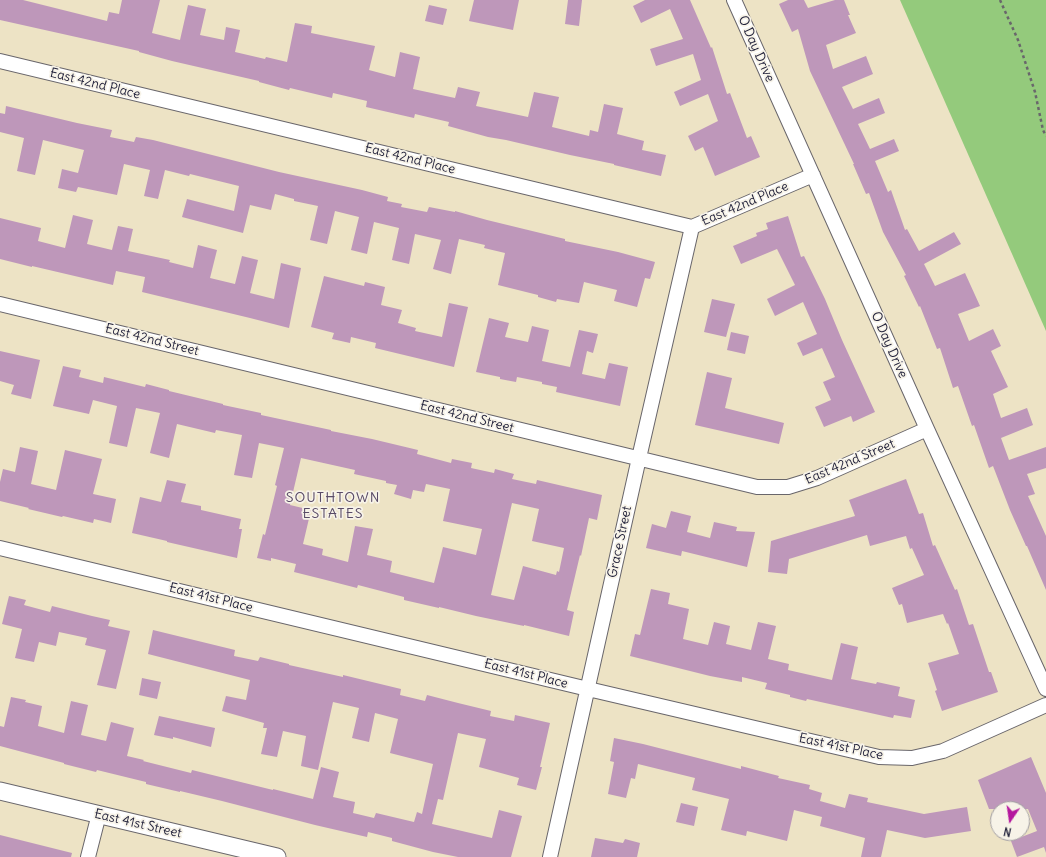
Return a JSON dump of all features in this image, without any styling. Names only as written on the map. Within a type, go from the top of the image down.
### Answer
[{"type":"street","name":"O Day Drive","points":[[734,0],[1046,689]]},
{"type":"street","name":"East 42nd Place","points":[[0,61],[692,227],[813,175]]},
{"type":"street","name":"Grace Street","points":[[550,857],[692,227]]},
{"type":"street","name":"East 42nd Street","points":[[0,304],[757,487],[788,487],[817,478],[927,429]]},
{"type":"street","name":"East 41st Place","points":[[0,548],[879,757],[912,758],[943,751],[1046,705]]},
{"type":"street","name":"East 41st Street","points":[[0,791],[277,857]]},
{"type":"street","points":[[88,857],[98,814]]},
{"type":"path","points":[[1000,0],[1018,40],[1035,92],[1043,130],[1046,136]]},
{"type":"green space","points":[[900,0],[1046,0],[1046,331]]},
{"type":"building","points":[[0,0],[23,0],[107,21],[109,12],[119,14],[122,0],[160,0],[152,33],[180,40],[188,5],[206,9],[200,35],[224,40],[226,27],[240,30],[235,52],[265,59],[266,57],[287,62],[295,23],[312,26],[311,33],[375,46],[369,70],[395,77],[400,52],[420,57],[413,89],[455,98],[458,87],[480,92],[476,106],[528,117],[534,92],[559,97],[552,127],[589,136],[590,130],[598,132],[604,104],[623,108],[617,134],[644,141],[642,150],[666,155],[661,176],[614,164],[488,137],[448,126],[449,122],[415,114],[414,118],[366,107],[367,101],[333,93],[332,98],[290,88],[289,90],[259,81],[172,61],[139,51],[0,20]]},
{"type":"building","points":[[474,0],[519,0],[513,30],[469,21]]},
{"type":"building","points":[[568,0],[582,0],[579,26],[565,24]]},
{"type":"building","points":[[645,0],[690,0],[711,48],[712,47],[727,94],[730,93],[747,138],[751,136],[760,157],[715,176],[703,147],[695,151],[688,136],[718,121],[708,94],[680,106],[674,92],[701,80],[693,54],[656,66],[650,49],[683,39],[670,9],[641,23],[633,6]]},
{"type":"building","points":[[788,0],[804,0],[808,8],[835,0],[844,0],[850,15],[848,15],[856,33],[826,45],[833,69],[866,56],[873,74],[842,87],[853,109],[879,98],[885,113],[858,124],[870,149],[894,139],[899,151],[875,161],[888,192],[891,190],[905,230],[907,229],[919,251],[954,232],[961,244],[924,264],[935,286],[965,273],[980,306],[958,314],[969,341],[993,329],[1001,346],[991,351],[1008,387],[993,394],[1001,418],[1027,408],[1033,425],[1001,438],[1009,460],[1046,447],[1046,468],[1027,474],[1035,494],[1028,496],[1046,536],[1046,590],[1010,510],[993,466],[989,468],[958,386],[953,388],[940,348],[937,349],[920,306],[919,307],[904,276],[906,275],[883,232],[869,193],[866,194],[854,164],[810,71],[798,29],[792,32],[779,4]]},
{"type":"building","points":[[429,5],[447,9],[443,25],[425,21]]},
{"type":"building","points":[[6,106],[112,130],[110,137],[134,142],[136,137],[153,140],[279,172],[362,190],[388,197],[387,201],[402,204],[401,207],[427,212],[429,207],[455,211],[565,239],[565,241],[618,252],[655,262],[650,279],[645,278],[637,307],[614,301],[617,290],[584,282],[579,303],[557,299],[556,302],[538,297],[538,295],[498,285],[505,253],[484,248],[485,245],[459,239],[451,274],[433,269],[441,240],[415,234],[409,264],[392,260],[399,228],[374,222],[367,254],[351,250],[359,217],[335,211],[327,244],[310,240],[318,206],[294,201],[294,199],[275,194],[271,210],[250,205],[243,233],[182,217],[187,199],[234,211],[239,186],[190,174],[189,176],[165,170],[158,199],[144,196],[150,170],[124,164],[117,195],[78,187],[76,192],[58,188],[62,169],[78,173],[84,150],[43,140],[35,175],[17,171],[24,138],[0,132],[0,113],[5,114]]},
{"type":"building","points":[[73,215],[93,220],[87,244],[112,250],[118,226],[133,229],[128,251],[170,260],[169,262],[193,268],[198,245],[217,250],[210,278],[235,284],[242,256],[258,260],[250,293],[274,299],[281,263],[301,268],[289,328],[142,292],[145,277],[116,271],[113,285],[0,259],[0,218],[41,228],[38,241],[65,248]]},
{"type":"building","points":[[788,216],[801,257],[804,256],[825,299],[875,412],[853,422],[851,416],[824,427],[815,407],[831,400],[823,382],[835,377],[822,348],[803,356],[797,343],[817,334],[803,302],[775,316],[767,299],[795,285],[777,249],[741,264],[733,246],[757,236],[756,233],[768,229],[766,223]]},
{"type":"building","points":[[324,276],[364,286],[365,282],[385,287],[381,305],[402,310],[398,323],[416,328],[415,331],[442,337],[449,303],[468,307],[454,367],[375,348],[376,343],[351,337],[350,343],[332,339],[334,333],[311,327]]},
{"type":"building","points":[[712,299],[735,304],[726,337],[704,332]]},
{"type":"building","points":[[489,318],[509,323],[505,337],[528,342],[532,326],[549,330],[542,361],[570,367],[579,330],[598,334],[593,353],[587,351],[582,374],[605,379],[609,363],[628,367],[620,406],[556,392],[557,387],[542,384],[542,382],[517,377],[516,382],[476,372]]},
{"type":"building","points":[[731,332],[749,336],[745,354],[727,350]]},
{"type":"building","points":[[0,351],[40,360],[31,399],[11,394],[14,385],[0,381]]},
{"type":"building","points":[[63,366],[81,370],[79,377],[103,383],[104,377],[145,387],[146,384],[223,405],[261,413],[261,415],[418,450],[417,454],[451,463],[452,459],[472,463],[471,468],[494,473],[495,469],[514,474],[512,479],[536,484],[537,480],[602,495],[597,520],[589,518],[567,610],[574,612],[569,636],[404,600],[404,597],[358,585],[357,588],[294,572],[296,564],[271,558],[271,561],[257,558],[263,534],[265,535],[277,486],[275,485],[284,448],[259,443],[252,478],[234,475],[242,435],[216,430],[215,433],[177,424],[169,458],[150,453],[160,413],[136,408],[127,447],[109,443],[117,406],[93,400],[89,414],[53,406]],"holes":[[[301,458],[355,470],[354,474],[397,485],[394,494],[411,499],[413,490],[424,492],[426,484],[450,489],[443,521],[482,529],[476,555],[443,547],[434,583],[390,572],[392,561],[367,555],[373,529],[355,526],[348,562],[322,555],[323,549],[303,544],[311,510],[290,505]],[[512,503],[539,509],[532,541],[564,548],[559,572],[557,571],[556,575],[523,566],[514,600],[491,595]]]},
{"type":"building","points":[[707,372],[732,378],[725,408],[784,423],[779,444],[695,425]]},
{"type":"building","points":[[20,447],[38,451],[31,484],[56,490],[65,450],[102,459],[93,494],[116,499],[111,523],[94,519],[93,523],[62,517],[0,501],[0,482],[3,469],[15,472]]},
{"type":"building","points":[[906,479],[919,514],[923,513],[933,546],[935,545],[955,590],[957,589],[969,625],[973,624],[989,672],[991,672],[998,692],[942,711],[928,663],[959,654],[948,623],[947,624],[943,614],[907,623],[902,604],[899,605],[892,588],[924,575],[912,548],[910,549],[906,536],[870,546],[867,535],[789,559],[787,574],[768,572],[771,541],[855,516],[849,500]]},
{"type":"building","points":[[167,480],[186,484],[181,502],[201,506],[201,510],[241,519],[239,529],[242,529],[237,558],[132,533],[140,497],[161,502]]},
{"type":"building","points":[[671,511],[691,516],[687,532],[710,538],[714,522],[737,527],[736,531],[755,532],[747,567],[682,551],[681,556],[646,548],[652,524],[666,528]]},
{"type":"building","points":[[651,589],[670,593],[668,604],[689,609],[683,639],[708,645],[714,622],[730,626],[726,644],[751,650],[758,622],[776,626],[768,659],[789,664],[788,670],[832,680],[841,643],[858,647],[851,679],[876,684],[877,682],[900,687],[898,696],[915,700],[911,718],[894,715],[893,718],[807,699],[806,701],[790,697],[790,695],[765,689],[767,683],[742,677],[742,682],[710,676],[630,656],[635,634],[640,635]]},
{"type":"building","points":[[9,596],[26,600],[24,605],[50,612],[52,606],[110,620],[108,626],[130,631],[116,689],[97,685],[106,650],[85,645],[87,638],[59,632],[56,646],[39,642],[34,662],[15,658],[22,629],[2,624]]},
{"type":"building","points":[[153,630],[235,650],[234,656],[258,661],[260,657],[289,665],[343,677],[343,675],[401,689],[400,695],[425,701],[427,695],[491,711],[490,716],[514,721],[515,715],[550,723],[536,790],[517,785],[519,778],[479,767],[486,739],[458,733],[443,800],[438,799],[432,824],[492,838],[499,810],[522,816],[511,857],[458,857],[433,852],[392,841],[392,838],[368,832],[367,837],[315,825],[222,801],[146,784],[146,782],[97,770],[96,772],[64,764],[0,746],[0,726],[4,727],[11,697],[26,700],[25,702],[42,706],[38,726],[64,733],[71,701],[88,705],[81,735],[106,741],[111,722],[134,728],[127,756],[191,773],[192,770],[313,799],[321,767],[339,772],[333,797],[355,802],[353,813],[374,818],[376,813],[414,822],[417,812],[422,814],[433,764],[390,753],[398,719],[375,713],[369,742],[352,738],[359,708],[333,702],[318,770],[301,766],[306,736],[283,731],[277,757],[261,754],[267,728],[263,728],[264,723],[222,711],[226,696],[246,700],[250,680],[148,654]]},
{"type":"building","points":[[142,678],[161,682],[157,699],[139,695]]},
{"type":"building","points":[[159,716],[215,728],[211,747],[173,737],[173,739],[154,735]]},
{"type":"building","points":[[614,738],[741,769],[741,766],[779,776],[778,778],[810,785],[809,789],[822,793],[820,801],[845,808],[849,794],[868,798],[867,802],[924,814],[967,807],[971,831],[925,838],[887,830],[881,857],[861,857],[865,838],[820,826],[822,817],[794,810],[787,841],[747,831],[746,836],[721,830],[729,799],[692,790],[695,778],[638,764],[635,779],[631,778],[626,798],[608,794],[614,762],[610,761]]},
{"type":"building","points":[[1031,757],[1046,793],[1046,853],[1044,847],[1017,857],[1011,841],[1030,841],[1030,834],[1037,831],[1030,814],[1030,801],[990,801],[989,809],[978,780]]},
{"type":"building","points":[[681,803],[698,807],[694,826],[676,822]]},
{"type":"building","points":[[0,835],[72,853],[71,857],[0,857]]},
{"type":"building","points":[[595,838],[623,843],[625,839],[640,843],[637,857],[591,857]]},
{"type":"district","name":"SOUTHTOWN ESTATES","points":[[333,506]]}]
